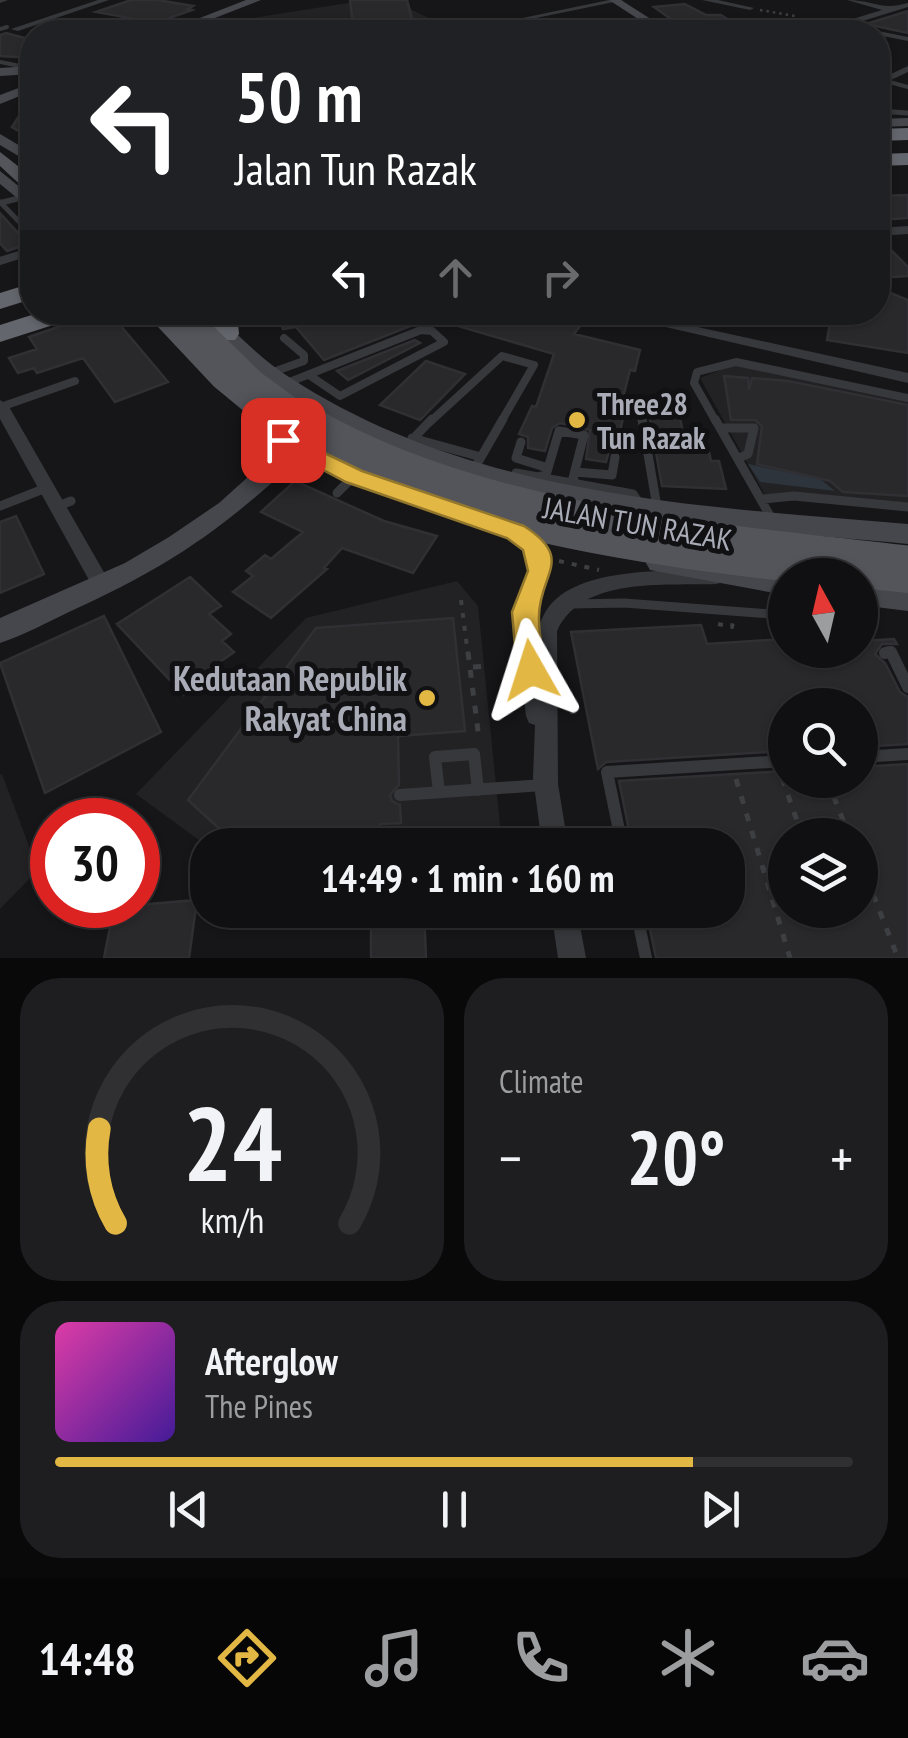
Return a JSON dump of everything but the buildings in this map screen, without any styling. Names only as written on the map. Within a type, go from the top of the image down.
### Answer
[{"type":"highway","points":[[0,334],[28,325]]},
{"type":"main road","points":[[202,20],[256,0]]},
{"type":"main road","points":[[220,20],[271,0]]},
{"type":"main road","points":[[617,0],[646,20]]},
{"type":"main road","points":[[0,157],[20,183]]},
{"type":"main road","name":"JALAN TUN RAZAK","points":[[160,325],[193,361],[345,485],[583,548],[768,582]]},
{"type":"main road","name":"JALAN TUN RAZAK","points":[[171,325],[264,415],[328,453],[393,483],[485,514],[562,534],[879,587]]},
{"type":"main road","name":"JALAN TUN RAZAK","points":[[196,325],[240,370],[302,417],[406,466],[496,495],[645,530],[908,560]]},
{"type":"main road","name":"JALAN TUN RAZAK","points":[[227,325],[278,379],[332,401],[355,426],[480,468],[601,502],[649,509],[769,511],[908,534]]},
{"type":"main road","points":[[0,631],[102,586],[179,544],[228,508],[296,448],[317,436],[355,426]]},
{"type":"main road","points":[[583,548],[577,524],[585,511],[601,502]]},
{"type":"street","points":[[35,20],[105,0]]},
{"type":"street","points":[[518,20],[617,0]]},
{"type":"street","points":[[706,0],[749,4]]},
{"type":"street","points":[[851,0],[888,10]]},
{"type":"street","points":[[858,20],[908,5]]},
{"type":"street","points":[[667,325],[908,378]]},
{"type":"street","points":[[1,406],[46,488],[64,504],[102,586]]},
{"type":"street","points":[[515,532],[532,543],[540,557],[540,576],[525,612],[552,828]]},
{"type":"street","points":[[546,785],[547,632],[554,613],[581,593],[612,583],[729,577]]},
{"type":"street","points":[[567,928],[572,958]]},
{"type":"lane","points":[[0,203],[20,223]]},
{"type":"lane","points":[[278,379],[310,375],[421,330],[432,331],[444,342],[332,401],[310,375]]},
{"type":"lane","points":[[278,379],[304,360],[304,355],[284,338]]},
{"type":"lane","points":[[408,444],[502,356],[534,365],[480,468],[633,494],[649,509]]},
{"type":"lane","points":[[908,398],[736,362],[697,372],[694,384],[769,511],[794,496],[908,507]]},
{"type":"lane","points":[[1,406],[75,381]]},
{"type":"lane","points":[[639,404],[649,509]]},
{"type":"lane","points":[[720,428],[754,428],[748,454],[739,458]]},
{"type":"lane","points":[[538,477],[546,475],[559,431],[584,435],[576,484]]},
{"type":"lane","points":[[521,442],[516,458],[548,468]]},
{"type":"lane","points":[[575,472],[612,476],[615,457]]},
{"type":"lane","points":[[0,506],[46,488]]},
{"type":"lane","points":[[563,605],[624,603],[768,613]]},
{"type":"lane","points":[[886,653],[891,652],[908,687]]},
{"type":"lane","points":[[439,792],[435,757],[474,754],[478,790]]},
{"type":"lane","points":[[878,756],[908,754]]},
{"type":"lane","points":[[619,828],[607,772],[768,767]]},
{"type":"lane","points":[[400,795],[546,785]]},
{"type":"lane","points":[[640,928],[646,958]]},
{"type":"path","points":[[749,4],[816,20]]},
{"type":"path","points":[[555,560],[601,570]]},
{"type":"path","points":[[460,600],[478,735]]},
{"type":"path","points":[[720,626],[732,627]]},
{"type":"path","points":[[471,667],[488,666]]},
{"type":"path","points":[[570,693],[573,714]]},
{"type":"path","points":[[734,775],[790,958]]},
{"type":"path","points":[[763,870],[768,870]]},
{"type":"path","points":[[878,908],[898,958]]},
{"type":"shaded area","points":[[367,0],[391,0],[433,20],[240,20]]},
{"type":"shaded area","points":[[736,364],[908,400],[908,503],[765,495],[700,378]]},
{"type":"shaded area","points":[[748,464],[820,479],[835,491],[760,482]]},
{"type":"shaded area","points":[[457,581],[478,606],[500,828],[190,828],[190,834],[160,812],[160,798],[141,798],[136,794],[306,618]]},
{"type":"shaded area","points":[[0,775],[30,849],[30,878],[0,909]]},
{"type":"place","name":"Three28 Tun Razak","points":[[577,420]]},
{"type":"place","name":"Kedutaan Republik Rakyat China","points":[[427,698]]},
{"type":"route","points":[[283,440],[354,476],[515,532],[532,543],[540,557],[541,571],[525,612],[531,670]]}]
